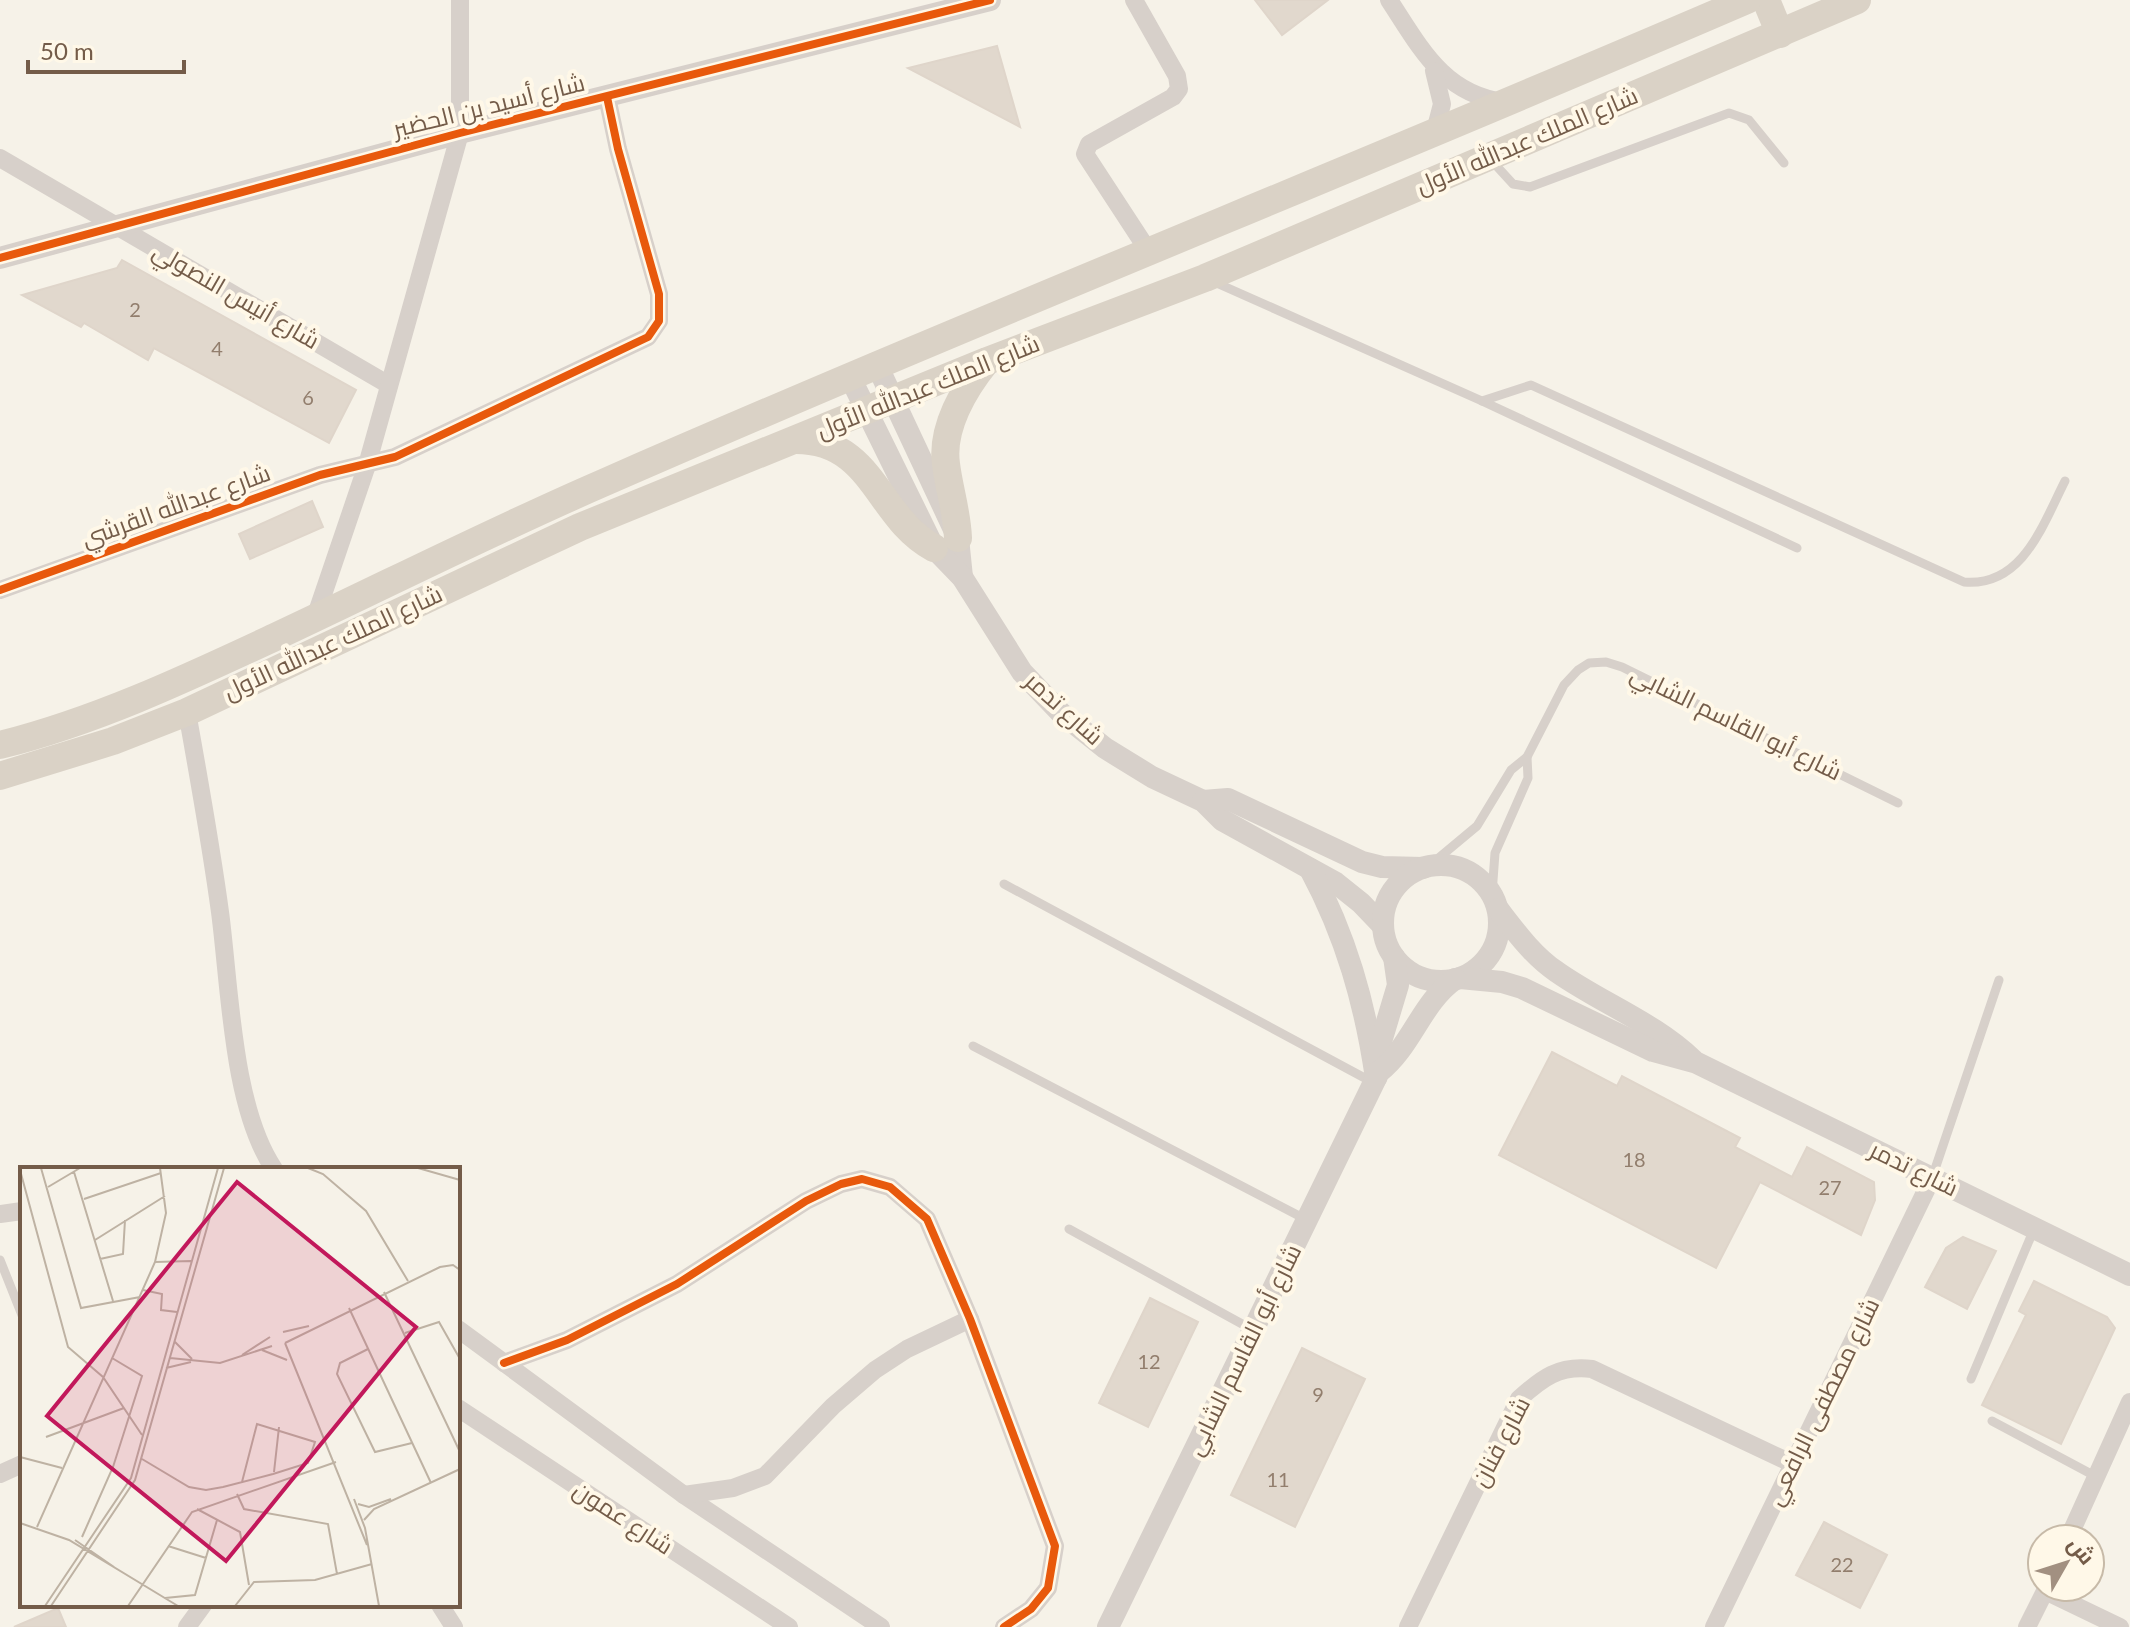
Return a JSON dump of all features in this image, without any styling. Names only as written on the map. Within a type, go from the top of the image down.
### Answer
[{"type":"main road","name":"شارع الملك عبدالله الأول","points":[[0,745],[106,713],[179,683],[570,497],[876,363],[1434,135],[1747,0]]},
{"type":"main road","points":[[1766,0],[1780,34]]},
{"type":"main road","name":"شارع الملك عبدالله الأول","points":[[0,776],[113,741],[187,712],[580,527],[987,361],[1205,278],[1857,0]]},
{"type":"main road","points":[[795,440],[834,447],[856,461],[913,535],[946,543],[947,445],[957,409],[987,361]]},
{"type":"main road","points":[[179,683],[187,712]]},
{"type":"street","points":[[315,618],[367,465],[460,133],[460,0]]},
{"type":"street","name":"شارع أسيد بن الحضير","points":[[0,258],[460,133],[990,0]]},
{"type":"street","points":[[1134,0],[1177,76],[1179,89],[1173,97],[1089,144],[1085,154],[1149,252]]},
{"type":"street","points":[[1389,0],[1432,64],[1460,88],[1475,96],[1510,103]]},
{"type":"street","points":[[1432,64],[1442,104],[1434,135]]},
{"type":"street","name":"شارع عبدالله القرشي","points":[[0,590],[320,475],[367,465],[409,451],[640,342],[654,329],[661,312],[659,294],[618,149],[607,97]]},
{"type":"street","name":"شارع أنيس النصولي","points":[[0,158],[389,385]]},
{"type":"street","name":"شارع تدمر","points":[[876,363],[894,400],[946,543],[962,577],[1022,672],[1061,713],[1105,748],[1152,777],[1203,801],[1222,820],[1349,892],[1383,926]]},
{"type":"street","name":"شارع تدمر","points":[[849,375],[867,412],[946,543]]},
{"type":"street","points":[[187,712],[211,846],[244,1093],[255,1134],[273,1167]]},
{"type":"street","name":"شارع تدمر","points":[[1203,801],[1228,799],[1362,862],[1382,867],[1427,867]]},
{"type":"street","points":[[1448,865],[1465,870],[1495,901],[1500,926],[1496,943],[1475,971],[1458,979],[1421,978],[1394,957],[1383,926],[1390,894],[1400,881],[1427,867],[1448,865]]},
{"type":"street","points":[[1309,868],[1327,901],[1354,969],[1376,1078]]},
{"type":"street","name":"شارع تدمر","points":[[1495,901],[1524,942],[1555,971],[1666,1039],[1697,1063]]},
{"type":"street","name":"شارع أبو القاسم الشابي","points":[[1376,1078],[1379,1038],[1398,985],[1394,957]]},
{"type":"street","name":"شارع تدمر","points":[[1458,979],[1502,982],[1522,988],[1653,1051],[1697,1063],[2130,1275]]},
{"type":"street","name":"شارع أبو القاسم الشابي","points":[[1108,1627],[1376,1078],[1407,1043],[1432,1000],[1458,979]]},
{"type":"street","name":"شارع مصطفى الرافعي","points":[[1714,1627],[1932,1178]]},
{"type":"street","points":[[504,1363],[567,1340],[677,1284],[806,1201],[841,1184],[862,1179],[890,1187],[927,1219],[970,1319],[1055,1546],[1048,1588],[1031,1609],[1004,1627]]},
{"type":"street","points":[[0,1214],[20,1211]]},
{"type":"street","points":[[684,1495],[733,1488],[765,1476],[784,1461],[819,1419],[875,1370],[907,1349],[970,1319]]},
{"type":"street","points":[[460,1330],[684,1495],[881,1627]]},
{"type":"street","name":"شارع فنان","points":[[1408,1627],[1519,1399],[1539,1380],[1557,1370],[1572,1367],[1592,1369],[1793,1464]]},
{"type":"street","points":[[2075,1523],[2130,1402]]},
{"type":"street","name":"شارع عمون","points":[[460,1409],[789,1627]]},
{"type":"street","points":[[0,1474],[20,1465]]},
{"type":"street","points":[[2027,1627],[2039,1603]]},
{"type":"street","points":[[2073,1603],[2120,1627]]},
{"type":"street","points":[[187,1627],[202,1607]]},
{"type":"street","points":[[441,1607],[454,1627]]},
{"type":"lane","points":[[1489,158],[1513,184],[1530,187],[1729,113],[1749,120],[1784,163]]},
{"type":"lane","points":[[1205,278],[1482,401],[1797,548]]},
{"type":"lane","points":[[1482,401],[1531,385],[1964,582],[1981,583],[2000,577],[2028,553],[2065,481]]},
{"type":"lane","name":"شارع أبو القاسم الشابي","points":[[1427,867],[1467,837],[1511,770],[1527,757],[1564,685],[1589,663],[1606,662],[1898,803]]},
{"type":"lane","name":"شارع أبو القاسم الشابي","points":[[1495,901],[1495,853],[1528,778],[1527,757]]},
{"type":"lane","points":[[1004,884],[1376,1078]]},
{"type":"lane","points":[[1932,1178],[1999,980]]},
{"type":"lane","points":[[973,1046],[1307,1220]]},
{"type":"lane","points":[[1069,1229],[1253,1330]]},
{"type":"lane","points":[[1971,1379],[2034,1229]]},
{"type":"lane","points":[[0,1260],[20,1310]]},
{"type":"lane","points":[[1992,1421],[2095,1476]]},
{"type":"building","points":[[1255,0],[1328,0],[1282,35]]},
{"type":"building","points":[[997,46],[1020,127],[908,68]]},
{"type":"building","points":[[122,260],[356,390],[329,443],[154,348],[148,360],[84,323],[81,327],[22,295],[117,268]]},
{"type":"building","points":[[312,501],[323,527],[250,559],[239,534]]},
{"type":"building","points":[[1552,1052],[1617,1086],[1622,1076],[1740,1138],[1735,1147],[1792,1177],[1807,1147],[1874,1182],[1875,1200],[1861,1235],[1760,1182],[1716,1268],[1499,1155]]},
{"type":"building","points":[[1963,1237],[1996,1251],[1967,1309],[1925,1287],[1946,1248]]},
{"type":"building","points":[[2034,1281],[2107,1317],[2115,1328],[2061,1444],[1982,1405],[2026,1315],[2019,1311]]},
{"type":"building","points":[[1150,1298],[1198,1322],[1148,1427],[1099,1403]]},
{"type":"building","points":[[1302,1348],[1365,1379],[1295,1527],[1231,1495]]},
{"type":"building","points":[[1824,1522],[1887,1555],[1860,1608],[1796,1575]]},
{"type":"building","points":[[58,1608],[66,1627],[14,1627]]},
{"type":"cycle path","points":[[0,258],[460,133],[990,0]]},
{"type":"cycle path","points":[[0,590],[320,475],[395,457],[648,337],[659,321],[659,294],[618,149],[607,97]]},
{"type":"cycle path","points":[[504,1363],[567,1340],[677,1284],[806,1201],[841,1184],[862,1179],[890,1187],[927,1219],[970,1319],[1055,1546],[1048,1588],[1031,1609],[1004,1627]]}]
